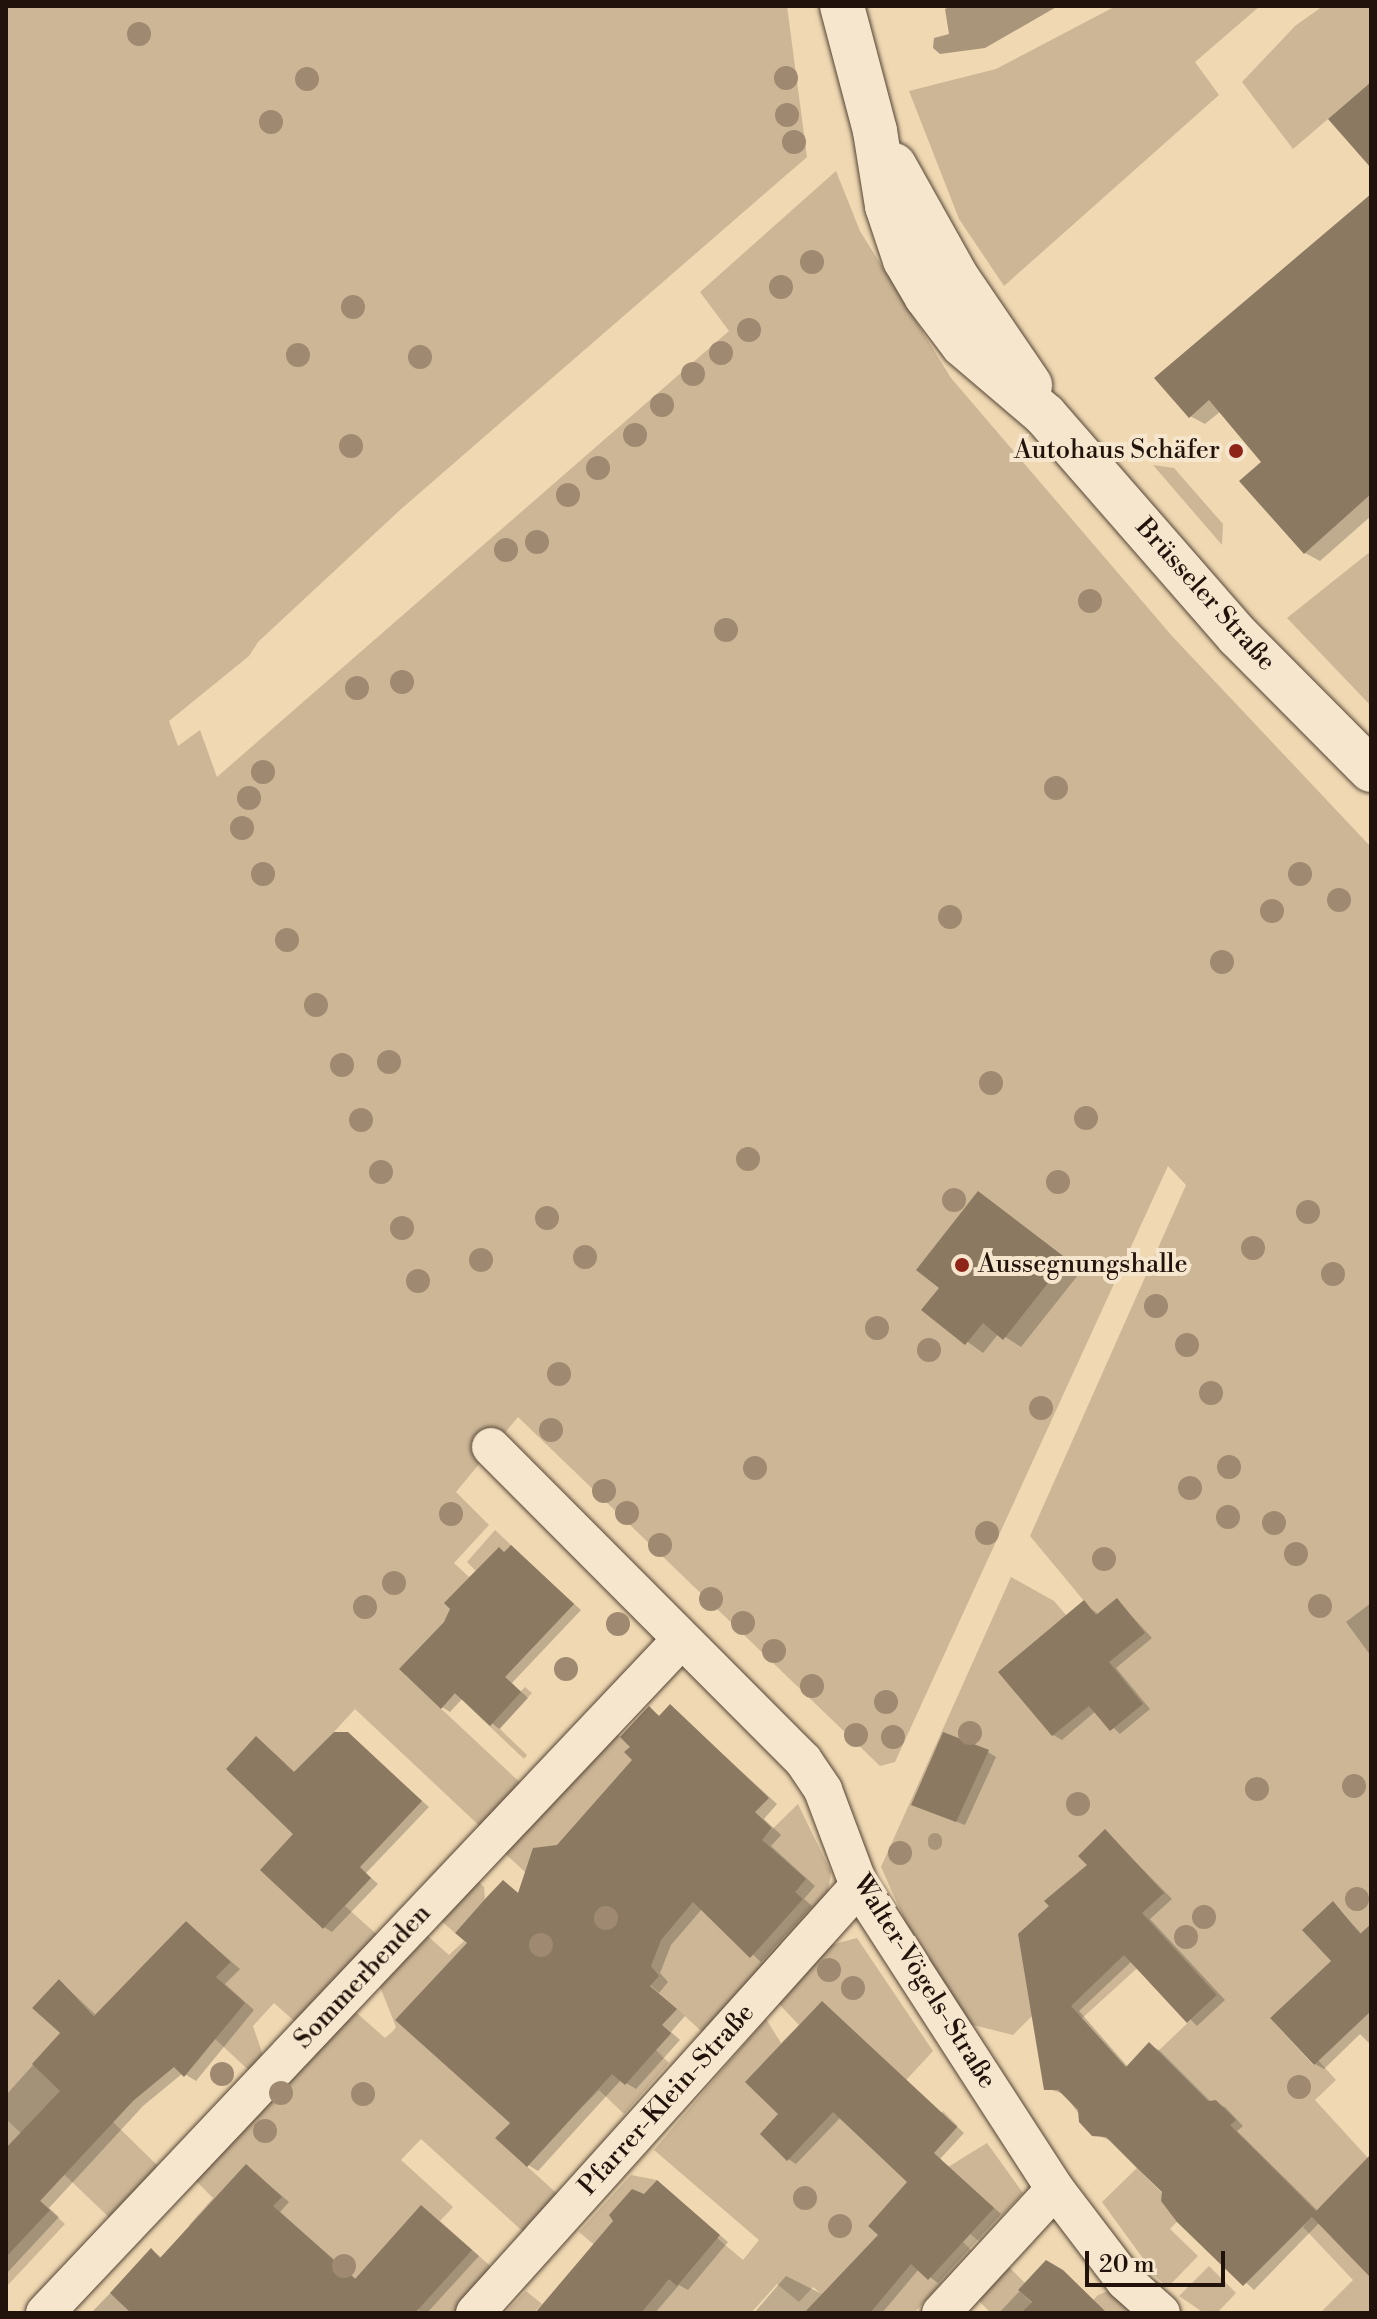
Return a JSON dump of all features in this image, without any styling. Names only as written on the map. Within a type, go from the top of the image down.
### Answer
[{"type":"street","name":"Brüsseler Straße","points":[[842,6],[875,131],[887,206],[917,282],[963,345],[1045,415],[1238,636],[1371,770]]},
{"type":"street","name":"Walter-Vögels-Straße","points":[[491,1447],[803,1760],[829,1803],[859,1886],[1055,2189],[1125,2281],[1161,2313]]},
{"type":"street","name":"Sommerbenden","points":[[45,2313],[681,1640]]},
{"type":"street","name":"Pfarrer-Klein-Straße","points":[[475,2313],[859,1886]]},
{"type":"street","points":[[941,2313],[1055,2189]]},
{"type":"shaded area","points":[[6,6],[787,6],[807,157],[400,510],[258,642],[249,656],[169,721],[178,746],[200,730],[217,777],[729,331],[700,292],[836,171],[860,231],[951,378],[1172,636],[1371,847],[1371,1947],[1360,1934],[1270,2018],[1313,2065],[1318,2060],[1336,2080],[1315,2100],[1368,2158],[1316,2211],[1228,2126],[1229,2114],[1216,2100],[1208,2101],[1154,2055],[1217,1995],[1167,1941],[1068,2031],[1036,2012],[1013,2035],[969,2024],[917,1947],[881,1867],[1011,1577],[1054,1601],[1066,1615],[1114,1637],[1030,1536],[1186,1185],[1168,1166],[895,1762],[880,1766],[518,1417],[456,1492],[489,1525],[454,1563],[469,1577],[476,1571],[467,1562],[495,1530],[574,1604],[505,1677],[520,1692],[525,1687],[532,1693],[500,1729],[527,1755],[524,1759],[420,1660],[405,1675],[526,1788],[486,1832],[355,1709],[310,1758],[336,1811],[285,1763],[263,1786],[323,1837],[314,1921],[323,1929],[345,1906],[383,1940],[301,2027],[274,2003],[253,2026],[266,2064],[255,2076],[213,2037],[244,2003],[216,1977],[231,1962],[186,1921],[96,2017],[59,1979],[32,2008],[60,2033],[113,2122],[159,2167],[115,2223],[6,2119]]},
{"type":"shaded area","points":[[951,6],[1058,6],[985,48],[940,54],[933,48],[934,38],[949,34],[945,9]]},
{"type":"shaded area","points":[[1116,6],[1260,6],[1195,62],[1219,95],[1004,286],[959,219],[909,91],[996,69]]},
{"type":"shaded area","points":[[1323,6],[1371,6],[1371,82],[1293,149],[1242,82],[1295,26]]},
{"type":"shaded area","points":[[1153,465],[1174,468],[1223,524],[1222,545]]},
{"type":"shaded area","points":[[1371,551],[1371,706],[1287,618]]},
{"type":"shaded area","points":[[613,1730],[650,1766],[762,1839],[798,1804],[831,1872],[826,1905],[709,2038],[634,1970],[628,1994],[671,2034],[656,2050],[669,2063],[624,2114],[599,2090],[583,2106],[551,2078],[496,2138],[563,2199],[529,2237],[421,2139],[401,2160],[453,2207],[440,2221],[497,2272],[460,2313],[422,2313],[402,2296],[259,2288],[189,2225],[213,2198],[191,2176],[350,2007],[385,2038],[392,2032],[396,2027],[377,1979],[422,1931],[449,1955],[464,1941],[498,1970],[537,1883],[500,1849]]},
{"type":"shaded area","points":[[473,1877],[484,1887],[485,1899],[455,1933],[436,1916]]},
{"type":"shaded area","points":[[857,1938],[933,2051],[883,2105],[908,2148],[943,2111],[958,2126],[868,2226],[883,2239],[948,2167],[987,2143],[1023,2193],[979,2241],[970,2234],[963,2242],[971,2250],[914,2313],[844,2313],[813,2287],[799,2302],[777,2284],[751,2313],[641,2313],[604,2253],[579,2232],[631,2175],[657,2180],[613,2231],[717,2238],[743,2260],[759,2240],[654,2150],[766,2019],[781,2043],[799,2025],[779,2004],[831,1945]]},
{"type":"shaded area","points":[[1137,2168],[1163,2194],[1161,2201],[1184,2214],[1170,2229],[1198,2256],[1168,2287],[1143,2266],[1142,2257],[1102,2202]]},
{"type":"shaded area","points":[[6,2169],[65,2224],[6,2287]]},
{"type":"shaded area","points":[[1312,2217],[1371,2252],[1371,2313],[1320,2313],[1353,2280],[1303,2227]]},
{"type":"shaded area","points":[[1209,2266],[1236,2293],[1217,2313],[1204,2313],[1179,2296]]},
{"type":"shaded area","points":[[1009,2267],[1025,2283],[1018,2290],[1032,2303],[1030,2313],[991,2313],[978,2300]]},
{"type":"shaded area","points":[[526,2291],[542,2304],[534,2313],[505,2313]]},
{"type":"shaded area","points":[[1108,2291],[1132,2313],[1081,2313],[1098,2295]]},
{"type":"building","points":[[1371,82],[1371,168],[1328,119]]},
{"type":"building","points":[[1371,194],[1371,494],[1304,554],[1239,481],[1261,462],[1209,400],[1189,418],[1154,378]]},
{"type":"building","name":"Aussegnungshalle","points":[[978,1191],[1067,1259],[1003,1340],[983,1323],[965,1345],[921,1310],[939,1288],[916,1270]]},
{"type":"building","points":[[511,1545],[574,1604],[505,1677],[521,1692],[490,1726],[455,1693],[441,1709],[399,1669],[444,1622],[450,1609],[444,1603],[499,1547],[504,1552]]},
{"type":"building","points":[[1117,1598],[1145,1633],[1109,1662],[1143,1704],[1110,1731],[1089,1706],[1052,1736],[998,1672],[1084,1600],[1096,1615]]},
{"type":"building","points":[[670,1704],[769,1798],[755,1812],[772,1828],[762,1840],[806,1879],[795,1892],[803,1899],[750,1958],[693,1902],[661,1940],[651,1966],[659,1976],[650,1986],[677,2009],[662,2025],[671,2033],[625,2085],[612,2074],[527,2167],[495,2138],[510,2123],[395,2020],[467,1943],[455,1933],[485,1899],[503,1880],[518,1893],[533,1848],[557,1845],[632,1760],[624,1752],[630,1747],[620,1737],[649,1706],[659,1716]]},
{"type":"building","points":[[334,1732],[348,1732],[422,1801],[360,1867],[371,1878],[323,1929],[260,1870],[293,1834],[226,1769],[256,1736],[294,1772]]},
{"type":"building","points":[[943,1732],[989,1750],[956,1822],[911,1805]]},
{"type":"building","points":[[1105,1829],[1164,1893],[1142,1913],[1217,1995],[1187,2023],[1124,1955],[1071,2006],[1126,2067],[1149,2042],[1208,2101],[1216,2100],[1236,2120],[1230,2125],[1316,2211],[1371,2154],[1371,2278],[1312,2217],[1243,2286],[1177,2222],[1161,2201],[1162,2192],[1106,2137],[1092,2136],[1079,2122],[1078,2110],[1058,2090],[1044,2090],[1018,1934],[1049,1906],[1044,1901],[1087,1865],[1078,1856]]},
{"type":"building","points":[[1333,1901],[1360,1934],[1371,1924],[1371,2011],[1314,2065],[1270,2018],[1331,1961],[1302,1930]]},
{"type":"building","points":[[186,1921],[231,1962],[216,1977],[245,2003],[184,2077],[174,2067],[133,2101],[40,2201],[50,2210],[6,2257],[6,2148],[60,2091],[32,2064],[60,2033],[32,2008],[59,1979],[94,2016]]},
{"type":"building","points":[[822,2001],[957,2127],[934,2153],[994,2208],[928,2280],[911,2264],[870,2313],[804,2313],[878,2235],[868,2226],[907,2182],[833,2112],[787,2161],[760,2134],[778,2114],[745,2082]]},
{"type":"building","points":[[246,2164],[282,2197],[273,2206],[355,2279],[421,2205],[472,2250],[415,2313],[131,2313],[110,2293],[151,2248],[160,2258]]},
{"type":"building","points":[[657,2180],[720,2235],[677,2286],[669,2279],[641,2313],[535,2313],[613,2221],[609,2215],[632,2189],[644,2194]]},
{"type":"building","points":[[1046,2260],[1063,2270],[1107,2313],[1021,2313],[1032,2302],[1018,2290]]},
{"type":"place","name":"Autohaus Schäfer","points":[[1236,451]]},
{"type":"place","name":"Aussegnungshalle","points":[[962,1265]]}]
